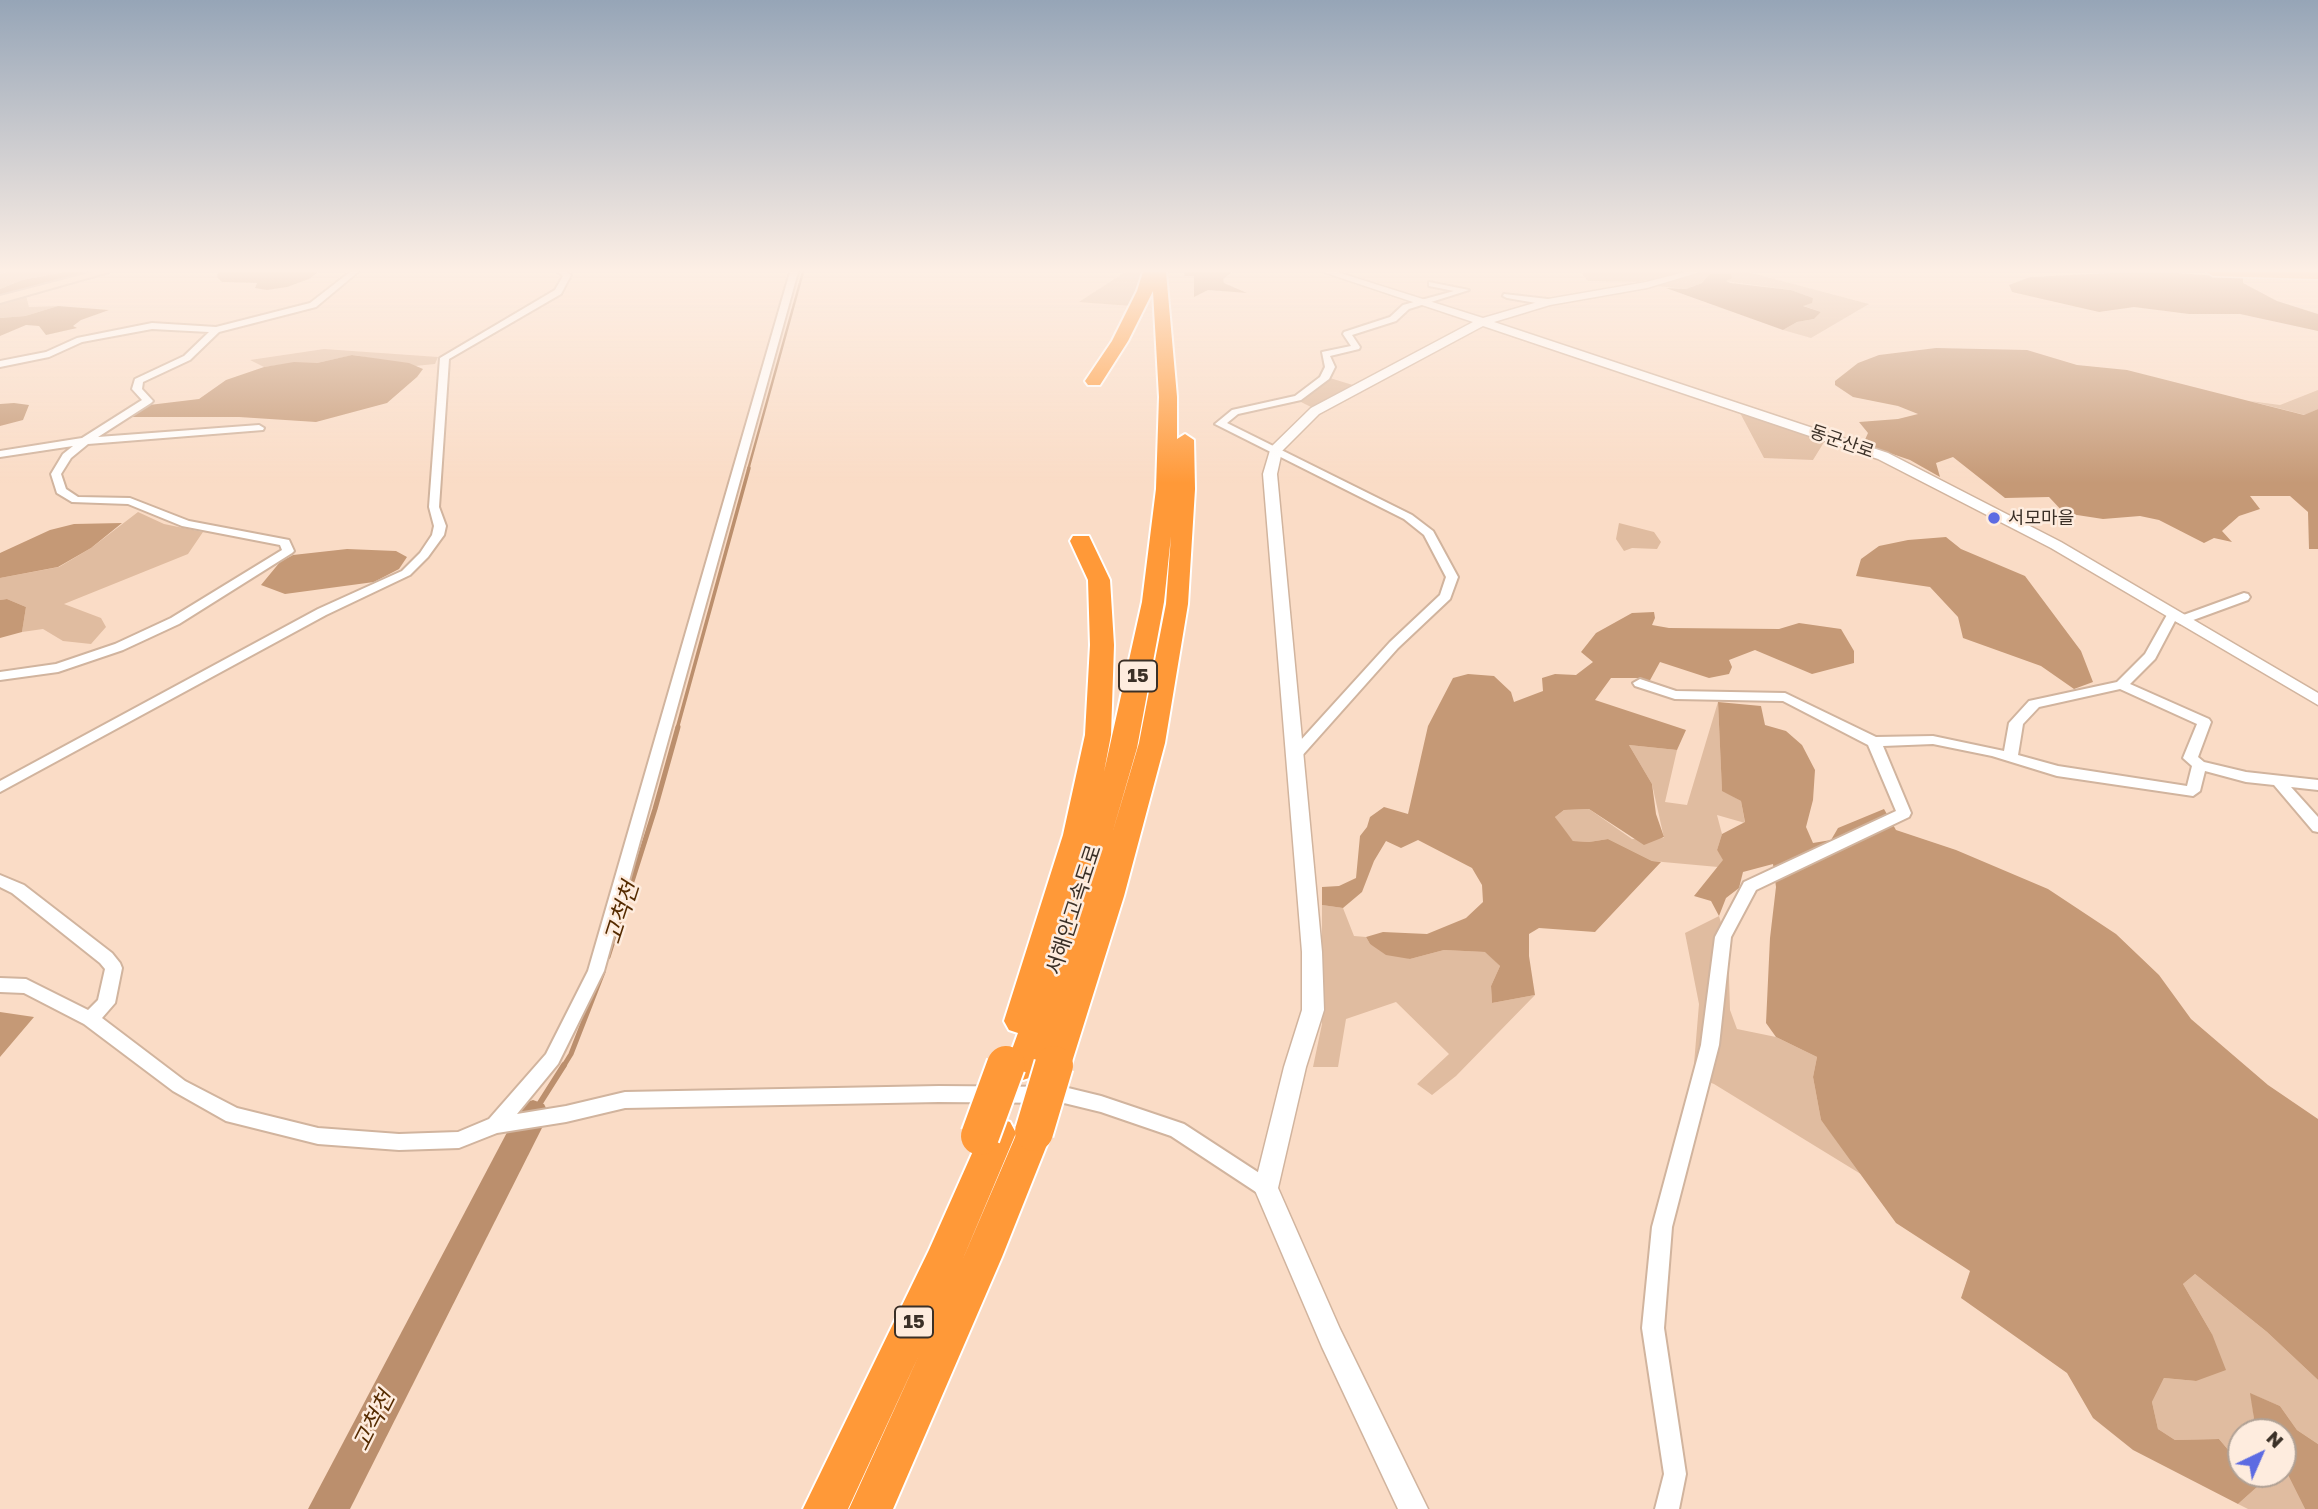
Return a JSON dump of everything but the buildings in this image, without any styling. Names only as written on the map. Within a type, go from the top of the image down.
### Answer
[{"type":"highway","points":[[1094,380],[1119,342]]},
{"type":"highway","name":"서해안고속도로","points":[[825,1509],[1004,1134],[1028,1066],[1124,748],[1153,603],[1166,489],[1168,397],[1164,342]]},
{"type":"highway","name":"서해안고속도로","points":[[1028,1066],[1109,896],[1152,743],[1177,604],[1185,489],[1184,398],[1178,342]]},
{"type":"highway","points":[[1004,1134],[1028,1066],[1098,735],[1102,645],[1099,580],[1082,541]]},
{"type":"highway","name":"서해안고속도로","points":[[871,1509],[983,1257],[1004,1134]]},
{"type":"street","points":[[0,364],[49,354],[75,342]]},
{"type":"street","points":[[0,676],[58,668],[118,647],[175,621],[288,551],[285,542],[186,524],[130,502],[76,500],[61,491],[56,474],[67,456],[85,440],[149,401],[137,389],[138,381],[187,359],[204,342]]},
{"type":"street","points":[[0,787],[321,612],[406,573],[424,555],[438,534],[440,526],[434,507],[445,358],[472,342]]},
{"type":"street","points":[[504,1124],[552,1059],[596,971],[774,342]]},
{"type":"street","points":[[1295,755],[1394,645],[1446,596],[1452,577],[1429,533],[1408,516],[1220,424],[1235,412],[1298,398],[1324,379],[1330,367],[1325,354],[1356,348],[1352,342]]},
{"type":"street","points":[[1266,1188],[1294,1071],[1312,1010],[1312,952],[1270,474],[1276,450],[1315,411],[1444,342]]},
{"type":"street","name":"동군산로","points":[[1543,342],[1884,456],[2056,545],[2318,701]]},
{"type":"street","points":[[0,454],[85,440],[259,428]]},
{"type":"street","points":[[2010,758],[2016,723],[2034,704],[2121,685],[2150,656],[2176,618],[2244,597]]},
{"type":"street","points":[[1640,683],[1675,695],[1785,697],[1874,742],[1933,740],[2057,771],[2193,791],[2199,765]]},
{"type":"street","points":[[2121,685],[2204,722],[2190,758],[2199,765],[2279,782],[2318,785]]},
{"type":"street","points":[[1667,1509],[1675,1474],[1653,1328],[1662,1227],[1710,1045],[1723,937],[1750,886],[1904,813],[1874,742]]},
{"type":"street","points":[[2279,782],[2318,827]]},
{"type":"street","points":[[0,881],[19,889],[106,958],[114,968],[106,1003],[90,1019]]},
{"type":"street","points":[[0,985],[26,986],[90,1019],[179,1086],[233,1115],[318,1136],[399,1142],[459,1140],[504,1124],[566,1114],[625,1100],[939,1094],[1064,1095],[1177,1129],[1266,1188],[1331,1338],[1413,1509]]},
{"type":"shaded area","points":[[1936,348],[2027,350],[2077,365],[2127,370],[2304,415],[2318,409],[2318,549],[2309,549],[2308,512],[2290,496],[2250,496],[2260,509],[2239,516],[2222,531],[2232,542],[2214,538],[2204,543],[2159,520],[2140,516],[2103,519],[2064,513],[2049,497],[2005,498],[1953,457],[1936,463],[1940,477],[1910,460],[1863,444],[1868,433],[1859,422],[1898,419],[1918,414],[1898,406],[1853,397],[1835,385],[1835,381],[1858,363],[1879,355]]},
{"type":"shaded area","points":[[324,349],[438,357],[435,364],[415,366],[353,355],[317,363],[264,367],[250,360]]},
{"type":"shaded area","points":[[352,355],[409,363],[423,369],[387,403],[316,422],[239,417],[127,417],[149,405],[199,399],[226,380],[264,367],[294,362],[317,363]]},
{"type":"shaded area","points":[[1330,378],[1356,386],[1313,408],[1299,401]]},
{"type":"shaded area","points":[[2318,390],[2318,409],[2305,415],[2250,401],[2280,405]]},
{"type":"shaded area","points":[[0,404],[29,405],[23,420],[0,426]]},
{"type":"shaded area","points":[[1739,411],[1826,439],[1813,460],[1764,458]]},
{"type":"shaded area","points":[[138,512],[164,524],[203,532],[188,554],[64,604],[101,618],[106,627],[91,644],[63,641],[43,629],[22,632],[26,607],[7,599],[0,600],[0,578],[59,567],[91,548]]},
{"type":"shaded area","points":[[122,523],[91,548],[58,567],[0,578],[0,553],[50,530],[74,524]]},
{"type":"shaded area","points":[[1619,523],[1654,532],[1661,542],[1657,549],[1632,548],[1624,551],[1616,539]]},
{"type":"shaded area","points":[[1946,537],[1961,549],[2025,576],[2081,651],[2093,682],[2074,689],[2041,666],[1963,638],[1958,617],[1930,587],[1856,576],[1861,559],[1879,546]]},
{"type":"shaded area","points":[[347,549],[396,551],[407,557],[399,569],[374,582],[285,594],[261,585],[280,562],[293,555]]},
{"type":"shaded area","points":[[7,599],[26,607],[22,632],[0,638],[0,600]]},
{"type":"shaded area","points":[[1654,612],[1652,625],[1669,628],[1779,629],[1799,623],[1841,629],[1854,651],[1854,663],[1812,674],[1755,650],[1729,660],[1732,667],[1729,674],[1709,678],[1660,662],[1649,682],[1642,678],[1611,678],[1595,700],[1686,730],[1677,750],[1629,745],[1652,784],[1656,814],[1664,837],[1644,845],[1589,809],[1564,810],[1555,817],[1573,841],[1608,839],[1652,861],[1661,862],[1595,932],[1539,928],[1529,934],[1529,956],[1535,995],[1492,1003],[1491,986],[1500,966],[1485,952],[1444,950],[1410,959],[1386,955],[1370,944],[1366,937],[1383,932],[1427,934],[1466,918],[1483,902],[1482,885],[1472,868],[1418,840],[1401,848],[1386,841],[1374,861],[1362,892],[1343,908],[1322,905],[1322,887],[1339,886],[1356,878],[1360,836],[1370,817],[1384,807],[1408,814],[1428,726],[1453,678],[1468,674],[1494,676],[1511,692],[1514,702],[1543,691],[1542,678],[1555,674],[1576,675],[1593,662],[1581,652],[1596,633],[1632,613]]},
{"type":"shaded area","points":[[1718,702],[1722,790],[1741,801],[1745,823],[1717,815],[1722,834],[1717,850],[1724,860],[1718,867],[1652,861],[1608,839],[1573,841],[1555,817],[1564,810],[1589,809],[1632,839],[1664,838],[1652,784],[1629,745],[1677,750],[1665,802],[1687,805]]},
{"type":"shaded area","points":[[1718,702],[1761,706],[1765,725],[1786,731],[1802,745],[1815,770],[1813,800],[1806,827],[1813,843],[1831,840],[1838,828],[1884,809],[1896,830],[1956,850],[2048,889],[2116,934],[2159,975],[2191,1019],[2268,1085],[2318,1119],[2318,1380],[2267,1332],[2195,1274],[2183,1284],[2212,1334],[2226,1370],[2196,1381],[2164,1378],[2152,1402],[2158,1429],[2175,1440],[2219,1439],[2227,1448],[2227,1488],[2256,1488],[2238,1504],[2133,1450],[2093,1418],[2067,1373],[1961,1298],[1970,1271],[1896,1223],[1821,1120],[1813,1077],[1817,1057],[1776,1037],[1766,1023],[1770,938],[1776,887],[1773,864],[1743,872],[1739,888],[1726,898],[1719,916],[1711,901],[1694,896],[1723,860],[1717,850],[1722,834],[1745,822],[1741,801],[1722,791]]},
{"type":"shaded area","points":[[1322,905],[1343,908],[1354,936],[1366,937],[1370,944],[1410,959],[1444,950],[1486,952],[1500,966],[1491,986],[1492,1003],[1535,995],[1456,1076],[1432,1095],[1417,1084],[1449,1054],[1396,1002],[1346,1019],[1338,1067],[1313,1067],[1322,1024]]},
{"type":"shaded area","points":[[1719,916],[1728,946],[1730,1010],[1737,1029],[1776,1037],[1817,1057],[1813,1077],[1821,1120],[1864,1176],[1714,1084],[1693,1076],[1699,1004],[1685,933]]},
{"type":"shaded area","points":[[0,1012],[34,1017],[0,1057]]},
{"type":"shaded area","points":[[2195,1274],[2267,1332],[2318,1380],[2318,1444],[2297,1430],[2297,1418],[2288,1418],[2280,1406],[2251,1394],[2254,1418],[2227,1418],[2227,1448],[2219,1439],[2175,1440],[2158,1429],[2152,1402],[2164,1378],[2196,1381],[2212,1334],[2183,1284]]},
{"type":"shaded area","points":[[2250,1393],[2280,1406],[2288,1418],[2254,1418]]},
{"type":"shaded area","points":[[2297,1430],[2318,1444],[2318,1509],[2305,1509],[2294,1488],[2297,1488]]},
{"type":"shaded area","points":[[2256,1488],[2294,1488],[2305,1509],[2248,1509],[2238,1504]]},
{"type":"waterway","name":"고척천","points":[[748,470],[783,342]]},
{"type":"waterway","name":"고척천","points":[[677,729],[749,468]]},
{"type":"waterway","name":"고척천","points":[[608,957],[678,727]]},
{"type":"waterway","name":"고척천","points":[[563,1067],[571,1054],[603,972]]},
{"type":"waterway","name":"고척천","points":[[533,1114],[564,1065]]},
{"type":"waterway","name":"고척천","points":[[328,1509],[533,1114]]},
{"type":"place","name":"서모마을","points":[[1994,518]]}]
